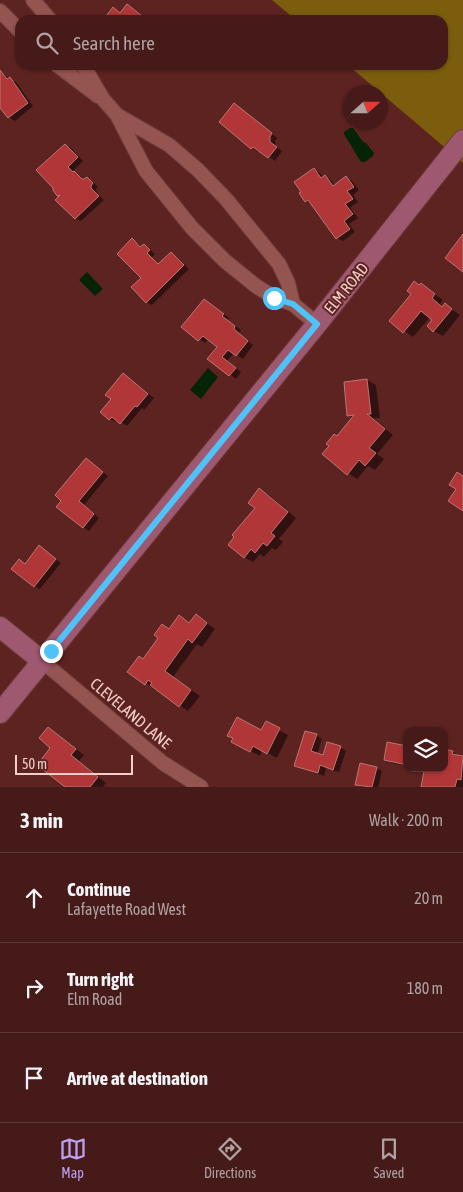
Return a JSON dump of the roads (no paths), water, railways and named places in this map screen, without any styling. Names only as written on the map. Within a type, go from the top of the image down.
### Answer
[{"type":"street","points":[[33,0],[46,15]]},
{"type":"street","points":[[0,11],[15,26]]},
{"type":"street","points":[[64,70],[103,99]]},
{"type":"street","points":[[86,70],[103,99],[117,115],[146,172],[192,228],[225,260],[256,286],[274,298],[293,304],[317,324]]},
{"type":"street","points":[[117,115],[169,145],[198,170],[226,199],[279,264],[288,283],[293,304]]},
{"type":"street","name":"ELM ROAD","points":[[0,713],[317,324],[463,140]]},
{"type":"street","points":[[0,627],[42,661]]},
{"type":"street","name":"CLEVELAND LANE","points":[[42,661],[163,763],[200,787]]}]
